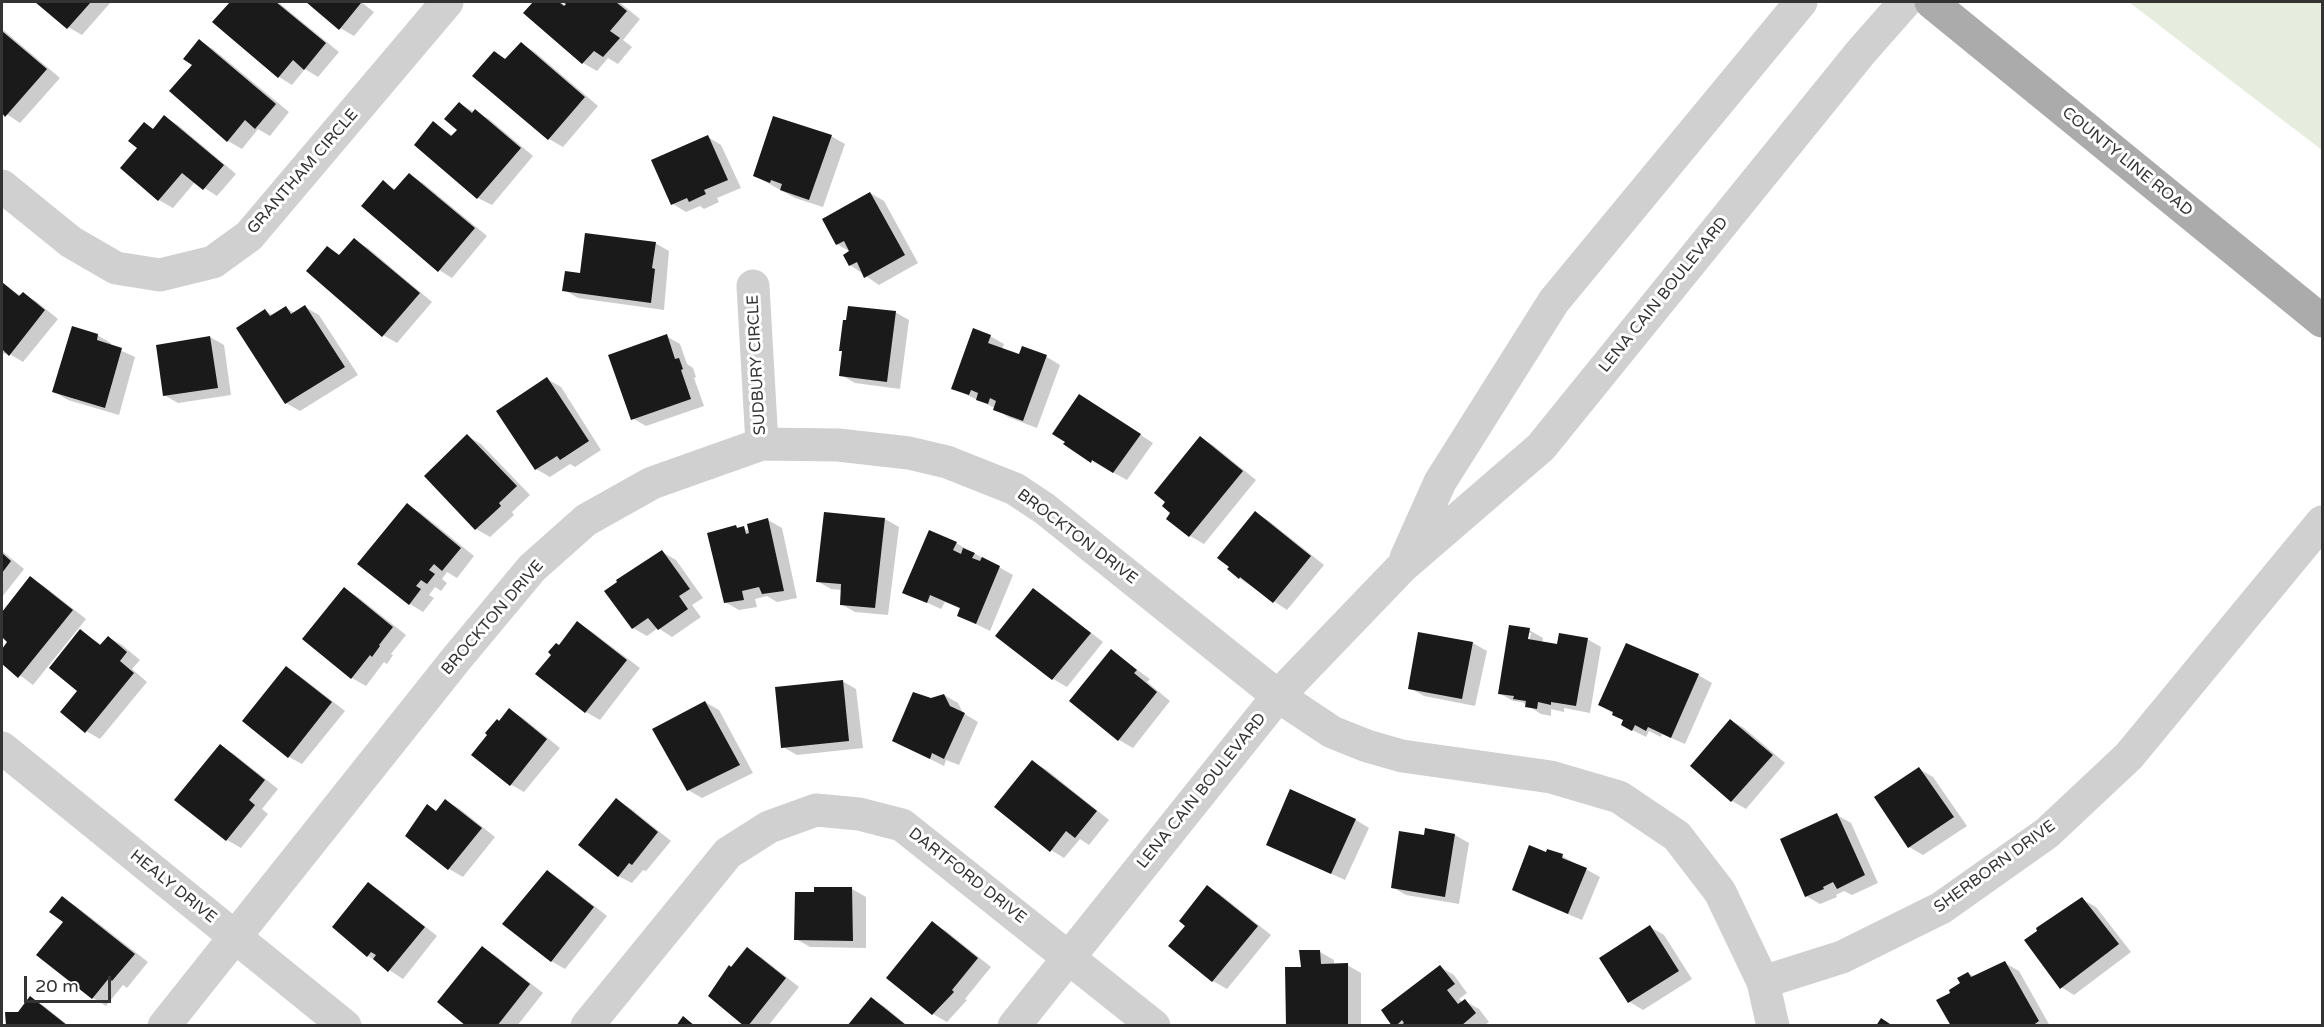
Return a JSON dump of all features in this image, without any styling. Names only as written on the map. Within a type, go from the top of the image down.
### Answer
[{"type":"main road","name":"COUNTY LINE ROAD","points":[[1931,2],[2322,321]]},
{"type":"street","name":"GRANTHAM CIRCLE","points":[[2,186],[70,242],[116,268],[160,275],[213,262],[249,236],[447,2]]},
{"type":"street","name":"LENA CAIN BOULEVARD","points":[[1402,567],[1440,482],[1554,301],[1800,2]]},
{"type":"street","name":"LENA CAIN BOULEVARD","points":[[1014,1026],[1278,696],[1402,567],[1541,447],[1856,59],[1905,2]]},
{"type":"street","name":"SUDBURY CIRCLE","points":[[753,286],[762,444]]},
{"type":"street","name":"BROCKTON DRIVE","points":[[164,1026],[532,567],[586,520],[652,483],[762,444],[838,445],[909,453],[947,462],[1014,489],[1054,516],[1278,696],[1332,732],[1367,746],[1402,756],[1551,777],[1619,797],[1677,836],[1720,892],[1762,982],[1773,1026]]},
{"type":"street","name":"SHERBORN DRIVE","points":[[1762,982],[1842,957],[1941,908],[2047,833],[2129,756],[2322,522]]},
{"type":"street","name":"HEALY DRIVE","points":[[2,748],[345,1026]]},
{"type":"street","name":"DARTFORD DRIVE","points":[[587,1026],[728,853],[768,827],[816,810],[859,814],[902,825],[1154,1026]]},
{"type":"shaded area","points":[[2129,2],[2322,2],[2322,150],[2221,73]]},
{"type":"building","points":[[35,2],[91,2],[67,29]]},
{"type":"building","points":[[230,2],[276,2],[326,43],[304,70],[293,60],[278,78],[212,22]]},
{"type":"building","points":[[306,2],[359,2],[361,3],[339,30]]},
{"type":"building","points":[[533,2],[559,2],[564,6],[566,4],[562,2],[616,2],[627,11],[610,31],[620,38],[603,57],[594,51],[582,64],[523,13]]},
{"type":"building","points":[[2,31],[47,69],[5,117],[2,113]]},
{"type":"building","points":[[199,39],[276,104],[255,129],[245,120],[227,142],[169,91],[192,65],[183,59]]},
{"type":"building","points":[[521,42],[585,97],[548,140],[472,76],[494,51],[505,59]]},
{"type":"building","points":[[459,102],[472,113],[475,109],[521,148],[477,199],[414,145],[433,121],[451,136],[457,130],[444,119]]},
{"type":"building","points":[[164,115],[224,165],[203,190],[182,173],[158,201],[120,168],[137,148],[128,141],[144,122],[153,129]]},
{"type":"building","points":[[773,116],[832,135],[809,200],[780,190],[782,184],[771,180],[770,183],[753,176]]},
{"type":"building","points":[[708,135],[728,180],[704,190],[706,194],[689,202],[687,198],[671,205],[651,160]]},
{"type":"building","points":[[409,173],[475,228],[438,272],[361,206],[383,180],[394,190]]},
{"type":"building","points":[[870,192],[905,255],[864,278],[857,262],[849,266],[843,255],[849,251],[844,241],[836,245],[822,219]]},
{"type":"building","points":[[585,233],[656,242],[652,268],[655,269],[651,303],[562,291],[565,271],[580,273]]},
{"type":"building","points":[[354,238],[420,293],[382,337],[306,271],[327,246],[339,255]]},
{"type":"building","points":[[2,282],[19,296],[23,292],[45,310],[9,356],[2,349]]},
{"type":"building","points":[[305,305],[345,367],[285,404],[236,328],[265,309],[270,316],[286,306],[291,314]]},
{"type":"building","points":[[848,306],[896,311],[887,382],[839,376],[842,351],[839,351],[843,320],[846,320]]},
{"type":"building","points":[[72,326],[98,334],[97,340],[122,348],[105,408],[52,392]]},
{"type":"building","points":[[973,328],[991,335],[988,343],[1019,354],[1022,346],[1047,355],[1023,421],[993,410],[996,401],[990,398],[988,404],[976,400],[978,393],[971,390],[969,395],[951,389]]},
{"type":"building","points":[[667,334],[675,359],[679,358],[691,399],[631,420],[608,355]]},
{"type":"building","points":[[210,336],[218,388],[163,396],[156,345]]},
{"type":"building","points":[[547,377],[589,441],[560,460],[557,456],[535,470],[496,411]]},
{"type":"building","points":[[1079,394],[1141,434],[1113,473],[1092,460],[1091,463],[1052,434]]},
{"type":"building","points":[[467,434],[517,486],[499,503],[501,506],[475,530],[424,476]]},
{"type":"building","points":[[1200,436],[1243,471],[1189,537],[1166,519],[1170,513],[1162,506],[1165,502],[1154,493]]},
{"type":"building","points":[[407,503],[461,548],[442,571],[434,564],[429,570],[435,574],[427,584],[421,580],[416,586],[421,589],[409,605],[357,564]]},
{"type":"building","points":[[1255,511],[1311,556],[1273,603],[1240,577],[1239,579],[1217,558]]},
{"type":"building","points":[[824,512],[885,518],[875,608],[840,605],[841,584],[816,582]]},
{"type":"building","points":[[768,518],[784,591],[762,594],[759,587],[742,591],[744,600],[724,603],[707,533],[736,525],[737,528],[744,526],[746,534],[749,533],[747,524]]},
{"type":"building","points":[[929,530],[957,542],[953,550],[961,554],[963,548],[975,553],[972,558],[980,561],[982,557],[1000,566],[976,624],[957,616],[960,608],[930,595],[927,603],[902,593]]},
{"type":"building","points":[[662,550],[690,589],[679,596],[688,609],[658,630],[648,618],[632,629],[604,591],[617,582],[616,580]]},
{"type":"building","points":[[2,553],[11,561],[2,573]]},
{"type":"building","points":[[30,576],[73,610],[18,678],[2,664],[2,649],[7,642],[2,637],[2,612]]},
{"type":"building","points":[[344,587],[393,627],[372,657],[370,655],[351,679],[302,639]]},
{"type":"building","points":[[1033,588],[1091,633],[1052,680],[995,636]]},
{"type":"building","points":[[577,621],[627,660],[585,713],[535,674],[551,655],[548,652],[556,643],[559,645]]},
{"type":"building","points":[[1509,625],[1530,628],[1528,639],[1557,644],[1559,633],[1588,638],[1576,706],[1538,702],[1537,709],[1525,707],[1526,701],[1513,699],[1514,696],[1498,694]]},
{"type":"building","points":[[80,629],[100,645],[108,636],[127,652],[120,661],[134,673],[85,733],[60,712],[77,691],[49,668]]},
{"type":"building","points":[[1418,632],[1473,642],[1462,699],[1408,689]]},
{"type":"building","points":[[1626,643],[1699,674],[1671,738],[1648,727],[1646,731],[1635,725],[1632,731],[1621,725],[1623,720],[1612,715],[1613,712],[1598,705]]},
{"type":"building","points":[[1111,649],[1137,670],[1134,673],[1157,692],[1118,741],[1069,701]]},
{"type":"building","points":[[286,666],[332,702],[288,758],[242,721]]},
{"type":"building","points":[[843,680],[849,741],[781,748],[775,687]]},
{"type":"building","points":[[913,692],[931,698],[944,694],[950,706],[965,713],[944,759],[932,753],[930,759],[892,741]]},
{"type":"building","points":[[705,701],[740,765],[687,791],[652,729]]},
{"type":"building","points":[[509,708],[547,739],[510,786],[471,755],[487,735],[485,733]]},
{"type":"building","points":[[1730,719],[1773,755],[1731,802],[1690,766]]},
{"type":"building","points":[[220,744],[265,780],[249,800],[255,805],[226,841],[174,800]]},
{"type":"building","points":[[1032,760],[1097,811],[1075,838],[1066,831],[1050,852],[994,807]]},
{"type":"building","points":[[1919,767],[1954,817],[1908,848],[1874,797]]},
{"type":"building","points":[[1290,789],[1356,819],[1331,874],[1266,845]]},
{"type":"building","points":[[616,798],[658,832],[632,865],[629,863],[618,877],[578,845]]},
{"type":"building","points":[[445,799],[482,828],[448,870],[405,836],[427,804],[436,811]]},
{"type":"building","points":[[1837,813],[1865,875],[1837,889],[1833,882],[1823,887],[1824,889],[1805,897],[1780,839]]},
{"type":"building","points":[[1425,828],[1455,834],[1445,897],[1391,888],[1399,831],[1424,835]]},
{"type":"building","points":[[1529,845],[1546,852],[1547,849],[1563,854],[1562,858],[1587,868],[1568,914],[1512,890]]},
{"type":"building","points":[[547,870],[594,907],[551,962],[502,924]]},
{"type":"building","points":[[368,882],[425,927],[388,972],[373,959],[376,955],[371,952],[367,957],[332,927]]},
{"type":"building","points":[[1207,885],[1258,926],[1212,982],[1168,946],[1185,926],[1179,921]]},
{"type":"building","points":[[814,887],[852,887],[853,941],[794,940],[795,892],[814,892]]},
{"type":"building","points":[[62,896],[135,954],[112,981],[109,978],[92,999],[36,955],[63,922],[49,912]]},
{"type":"building","points":[[2082,897],[2119,944],[2060,989],[2024,940],[2037,931],[2036,928]]},
{"type":"building","points":[[932,921],[978,958],[952,990],[954,992],[932,1015],[886,978]]},
{"type":"building","points":[[1650,925],[1679,971],[1628,1003],[1599,958]]},
{"type":"building","points":[[482,946],[530,984],[497,1026],[466,1026],[437,1002]]},
{"type":"building","points":[[747,947],[786,978],[748,1026],[744,1026],[708,996],[729,965],[731,967]]},
{"type":"building","points":[[1299,950],[1320,950],[1321,964],[1348,963],[1348,1026],[1318,1026],[1318,1024],[1286,1026],[1285,967],[1301,967]]},
{"type":"building","points":[[2005,961],[2039,1021],[2032,1026],[1951,1026],[1936,1000],[1950,993],[1949,990],[1960,983],[1957,978],[1968,972],[1971,977]]},
{"type":"building","points":[[1440,965],[1455,984],[1447,990],[1458,1004],[1465,999],[1476,1013],[1461,1026],[1400,1026],[1404,1023],[1402,1020],[1396,1026],[1392,1026],[1381,1010]]},
{"type":"building","points":[[30,996],[68,1026],[6,1026],[5,1012],[18,1012]]},
{"type":"building","points":[[871,997],[907,1026],[847,1026]]},
{"type":"building","points":[[683,1016],[695,1026],[676,1026]]},
{"type":"building","points":[[1881,1018],[1893,1026],[1876,1026]]}]
